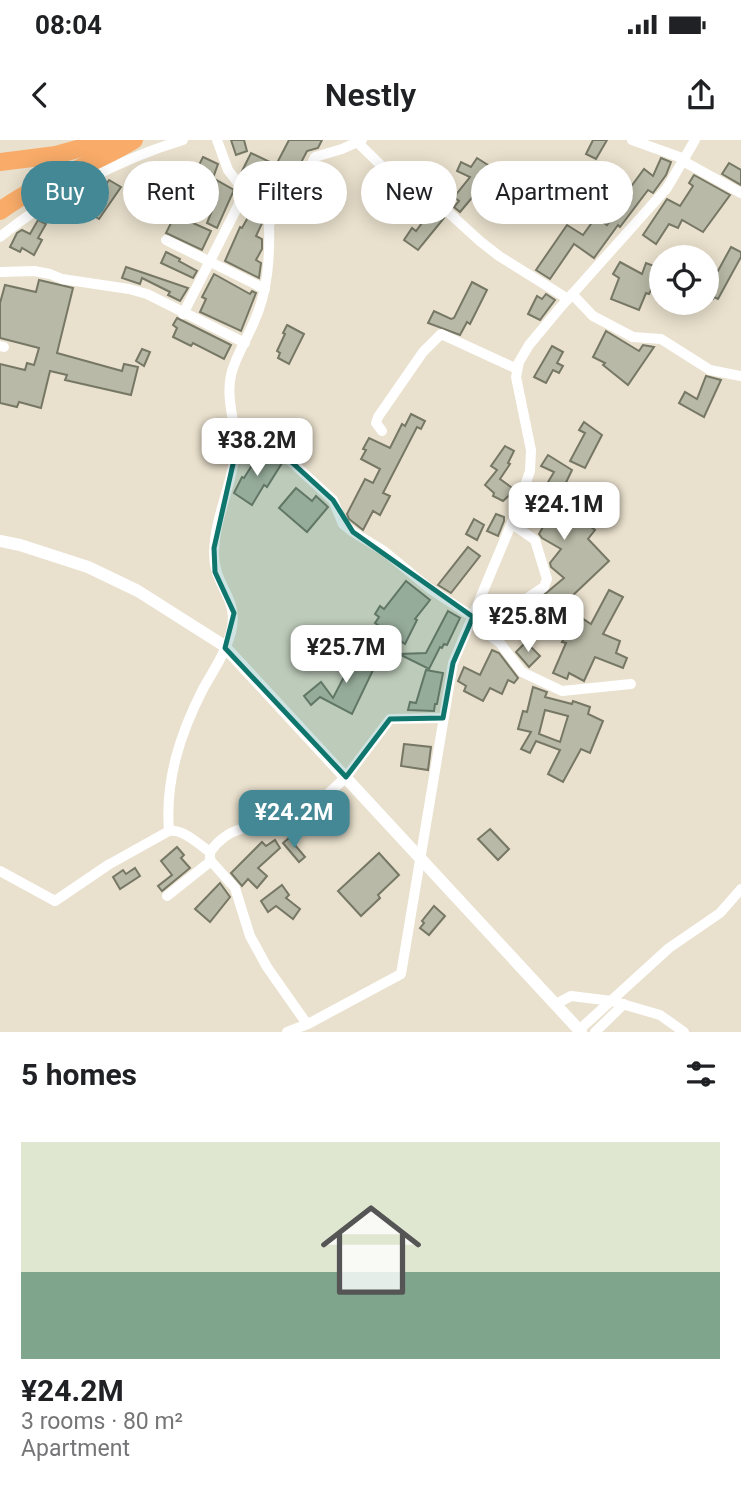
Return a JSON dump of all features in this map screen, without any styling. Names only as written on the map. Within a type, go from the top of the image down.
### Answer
[{"type":"highway","points":[[0,151],[70,140]]},
{"type":"highway","points":[[0,162],[55,155],[109,140]]},
{"type":"highway","points":[[0,211],[31,191],[134,140]]},
{"type":"street","points":[[0,237],[67,191],[152,151],[183,140]]},
{"type":"street","points":[[183,314],[244,192],[228,170],[217,140]]},
{"type":"street","points":[[632,140],[684,160],[741,193]]},
{"type":"street","points":[[287,1032],[401,974],[453,663],[512,524],[531,461],[527,422],[518,393],[517,369],[529,345],[667,188],[695,140]]},
{"type":"street","points":[[169,831],[172,768],[181,736],[225,648],[234,613],[215,572],[214,548],[233,464],[236,437],[230,384],[232,371],[258,313],[265,289],[269,223],[292,204],[315,157],[358,141],[377,161]]},
{"type":"street","points":[[457,220],[499,256],[570,296],[593,316],[633,337],[661,339],[710,370],[741,376]]},
{"type":"street","points":[[166,240],[265,289]]},
{"type":"street","points":[[0,272],[34,271],[70,281],[147,294],[244,343]]},
{"type":"street","points":[[382,431],[376,423],[378,417],[424,352],[441,334],[517,369]]},
{"type":"street","points":[[234,426],[254,430],[262,435],[333,500],[343,524],[384,551],[503,647],[522,672],[562,691],[631,684]]},
{"type":"street","points":[[481,629],[544,587],[547,579],[535,540],[512,524]]},
{"type":"street","points":[[0,541],[88,567],[148,597],[225,648],[580,1031],[669,948],[720,913],[741,888]]},
{"type":"street","points":[[167,896],[210,857],[223,837],[235,829],[298,823],[346,777],[390,719],[443,718]]},
{"type":"street","points":[[0,871],[55,901],[108,865],[169,831],[177,830],[210,857],[235,888],[250,936],[267,967],[307,1024]]},
{"type":"street","points":[[556,1004],[571,996],[612,1000],[660,1015],[684,1032]]},
{"type":"street","points":[[595,1032],[624,1004]]},
{"type":"highlighted area","points":[[234,426],[262,435],[333,500],[353,532],[473,617],[453,663],[443,718],[390,719],[346,777],[225,648],[234,613],[215,572],[214,548],[233,464]]},
{"type":"building","points":[[231,140],[244,140],[247,151],[236,155]]},
{"type":"building","points":[[289,140],[322,140],[318,148],[307,151],[302,161],[278,161]]},
{"type":"building","points":[[593,140],[607,140],[596,159],[586,154]]},
{"type":"building","points":[[251,153],[268,161],[247,161]]},
{"type":"building","points":[[661,158],[671,162],[666,175],[653,193],[648,190],[633,210],[633,184],[644,169],[653,176]]},
{"type":"building","points":[[461,162],[471,167],[471,199],[460,212],[457,210],[457,193],[470,177],[457,171]]},
{"type":"building","points":[[729,163],[741,170],[741,185],[722,174]]},
{"type":"building","points":[[694,175],[730,195],[703,232],[682,220],[678,228],[669,224],[656,244],[643,235],[667,199],[680,206],[693,186],[689,183]]},
{"type":"building","points":[[109,180],[121,187],[109,204]]},
{"type":"building","points":[[219,181],[233,189],[219,224]]},
{"type":"building","points":[[36,224],[46,224],[38,238],[42,240],[34,255],[22,248],[20,252],[10,247],[17,233],[22,230],[30,234]]},
{"type":"building","points":[[170,224],[195,224],[211,231],[202,250],[166,233]]},
{"type":"building","points":[[244,224],[262,224],[256,236],[262,239],[262,249],[256,260],[261,263],[259,278],[225,261],[240,227]]},
{"type":"building","points":[[421,224],[439,224],[418,250],[404,240],[412,228],[416,231]]},
{"type":"building","points":[[591,224],[622,224],[620,227],[618,225],[594,258],[574,244],[550,279],[536,270],[567,225],[583,235]]},
{"type":"building","points":[[731,247],[741,252],[741,257],[719,297],[719,269]]},
{"type":"building","points":[[166,252],[197,271],[193,278],[161,263]]},
{"type":"building","points":[[620,262],[642,274],[646,263],[649,264],[649,294],[646,293],[639,310],[611,299],[619,278],[613,274]]},
{"type":"building","points":[[126,267],[188,288],[180,301],[168,295],[170,292],[142,278],[140,284],[122,278]]},
{"type":"building","points":[[214,274],[250,294],[252,291],[256,293],[241,331],[200,312],[206,299],[202,297]]},
{"type":"building","points":[[39,280],[73,288],[57,353],[122,371],[124,364],[138,367],[131,395],[65,380],[67,375],[50,371],[41,408],[19,402],[17,407],[0,403],[0,364],[25,370],[27,363],[34,365],[39,348],[0,338],[0,303],[5,285],[36,292]]},
{"type":"building","points":[[472,282],[487,290],[470,324],[467,322],[460,335],[428,323],[434,311],[454,318]]},
{"type":"building","points":[[546,294],[555,300],[540,320],[528,314],[537,296],[542,299]]},
{"type":"building","points":[[177,318],[231,345],[224,359],[193,343],[191,346],[173,337],[177,328],[173,325]]},
{"type":"building","points":[[287,325],[304,334],[289,364],[278,358],[280,353],[277,351]]},
{"type":"building","points":[[606,331],[639,351],[643,345],[654,347],[628,385],[603,365],[605,363],[593,357]]},
{"type":"building","points":[[552,346],[563,352],[557,363],[563,366],[559,373],[553,370],[546,383],[534,377]]},
{"type":"building","points":[[142,349],[150,352],[144,366],[136,361]]},
{"type":"building","points":[[706,376],[721,380],[704,417],[679,403],[685,392],[697,399]]},
{"type":"building","points":[[411,414],[425,421],[421,429],[417,427],[383,493],[390,496],[380,515],[373,511],[363,530],[349,519],[347,514],[365,479],[373,483],[380,469],[361,459],[366,450],[363,449],[369,438],[390,448],[402,424],[405,426]]},
{"type":"building","points":[[584,422],[602,435],[585,468],[570,461],[585,433],[579,430]]},
{"type":"building","points":[[505,446],[514,451],[508,463],[510,464],[500,479],[515,490],[503,501],[493,496],[494,493],[485,485],[497,470],[491,466]]},
{"type":"building","points":[[265,453],[282,463],[252,505],[234,493],[242,477],[244,478],[256,459],[260,461]]},
{"type":"building","points":[[548,455],[572,470],[560,495],[583,510],[578,517],[595,530],[588,539],[609,561],[570,598],[568,596],[542,630],[530,621],[544,603],[539,599],[564,578],[550,563],[561,549],[542,538],[539,534],[543,527],[527,518],[554,472],[541,466]]},
{"type":"building","points":[[296,488],[312,501],[316,496],[328,507],[307,532],[279,508]]},
{"type":"building","points":[[496,514],[504,517],[498,536],[487,531]]},
{"type":"building","points":[[474,519],[484,525],[477,540],[466,534]]},
{"type":"building","points":[[468,547],[480,556],[451,593],[438,585]]},
{"type":"building","points":[[406,581],[430,600],[415,619],[417,620],[405,644],[375,623],[379,617],[375,614],[380,606],[384,609]]},
{"type":"building","points":[[609,590],[623,597],[603,634],[620,641],[616,653],[627,658],[623,668],[595,657],[584,681],[569,673],[567,679],[553,673],[566,643],[562,642],[577,615],[591,624]]},
{"type":"building","points":[[490,598],[497,602],[492,612],[480,620]]},
{"type":"building","points":[[448,611],[460,618],[447,645],[440,647],[429,669],[399,654],[426,653]]},
{"type":"building","points":[[526,642],[540,656],[529,667],[516,652]]},
{"type":"building","points":[[350,645],[364,652],[359,661],[374,668],[352,714],[320,697],[311,705],[304,696],[321,682],[333,698],[346,673],[349,675],[357,660],[346,654]]},
{"type":"building","points":[[492,650],[499,653],[518,678],[514,683],[508,680],[502,694],[490,688],[483,701],[464,691],[466,686],[458,681],[464,667],[480,675]]},
{"type":"building","points":[[426,670],[443,673],[434,711],[408,710],[410,702],[416,703]]},
{"type":"building","points":[[533,687],[547,692],[545,697],[572,704],[573,701],[590,707],[588,714],[603,721],[590,753],[581,749],[563,782],[548,774],[560,750],[536,741],[530,753],[521,749],[531,732],[518,729],[523,711],[527,712]],"holes":[[[545,710],[568,716],[560,742],[539,734]]]},
{"type":"building","points":[[404,744],[431,747],[428,770],[401,766]]},
{"type":"building","points":[[490,829],[509,849],[498,860],[478,839]]},
{"type":"building","points":[[289,838],[305,857],[299,862],[283,843]]},
{"type":"building","points":[[275,840],[280,848],[258,868],[267,876],[257,888],[248,879],[242,886],[231,873],[262,842],[266,846]]},
{"type":"building","points":[[177,847],[184,855],[181,858],[190,868],[162,891],[158,886],[172,875],[161,861]]},
{"type":"building","points":[[379,853],[399,875],[361,916],[338,891]]},
{"type":"building","points":[[135,868],[140,876],[120,889],[113,877],[123,870],[126,874]]},
{"type":"building","points":[[220,883],[230,897],[210,922],[195,909]]},
{"type":"building","points":[[282,885],[289,895],[286,898],[300,909],[293,919],[276,906],[268,912],[261,901]]},
{"type":"building","points":[[434,906],[445,916],[429,935],[420,928]]}]
